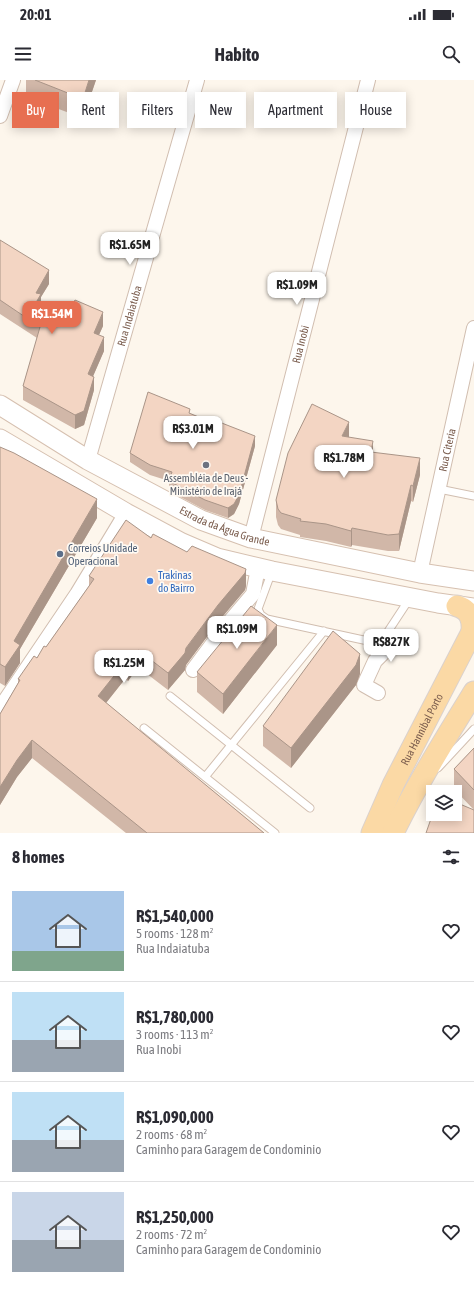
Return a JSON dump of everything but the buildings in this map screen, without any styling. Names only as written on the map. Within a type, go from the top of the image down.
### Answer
[{"type":"main road","name":"Estrada da Água Grande","points":[[0,405],[88,460],[201,520],[252,538],[420,573],[474,580]]},
{"type":"main road","points":[[0,438],[126,513],[182,543],[203,552],[218,558],[265,570],[465,607],[463,608],[471,618],[473,630]]},
{"type":"main road","name":"Rua Hannibal Porto","points":[[372,833],[392,785],[473,630]]},
{"type":"main road","name":"Rua Hannibal Porto","points":[[393,833],[434,756],[474,692]]},
{"type":"street","points":[[0,116],[13,80]]},
{"type":"street","name":"Rua Indaiatuba","points":[[88,460],[197,80]]},
{"type":"street","name":"Rua Inobi","points":[[252,538],[368,80]]},
{"type":"street","name":"Rua Citeria","points":[[420,573],[474,328]]},
{"type":"street","points":[[0,708],[77,594],[126,513]]},
{"type":"street","points":[[193,670],[229,622],[253,594],[265,570]]},
{"type":"street","points":[[378,693],[364,685],[375,661],[382,654],[383,638]]},
{"type":"lane","points":[[439,489],[474,496]]},
{"type":"lane","points":[[265,570],[258,609],[261,615],[267,619],[368,641],[378,641],[383,638],[390,630],[410,598]]},
{"type":"lane","points":[[205,777],[324,631]]},
{"type":"lane","points":[[170,696],[310,808]]},
{"type":"lane","points":[[144,728],[275,833]]},
{"type":"lane","points":[[411,797],[474,729]]},
{"type":"place","name":"Assembléia de Deus - Ministério de Irajá","points":[[206,465]]},
{"type":"place","name":"Correios Unidade Operacional","points":[[60,554]]},
{"type":"place","name":"Trakinas do Bairro","points":[[150,581]]}]
